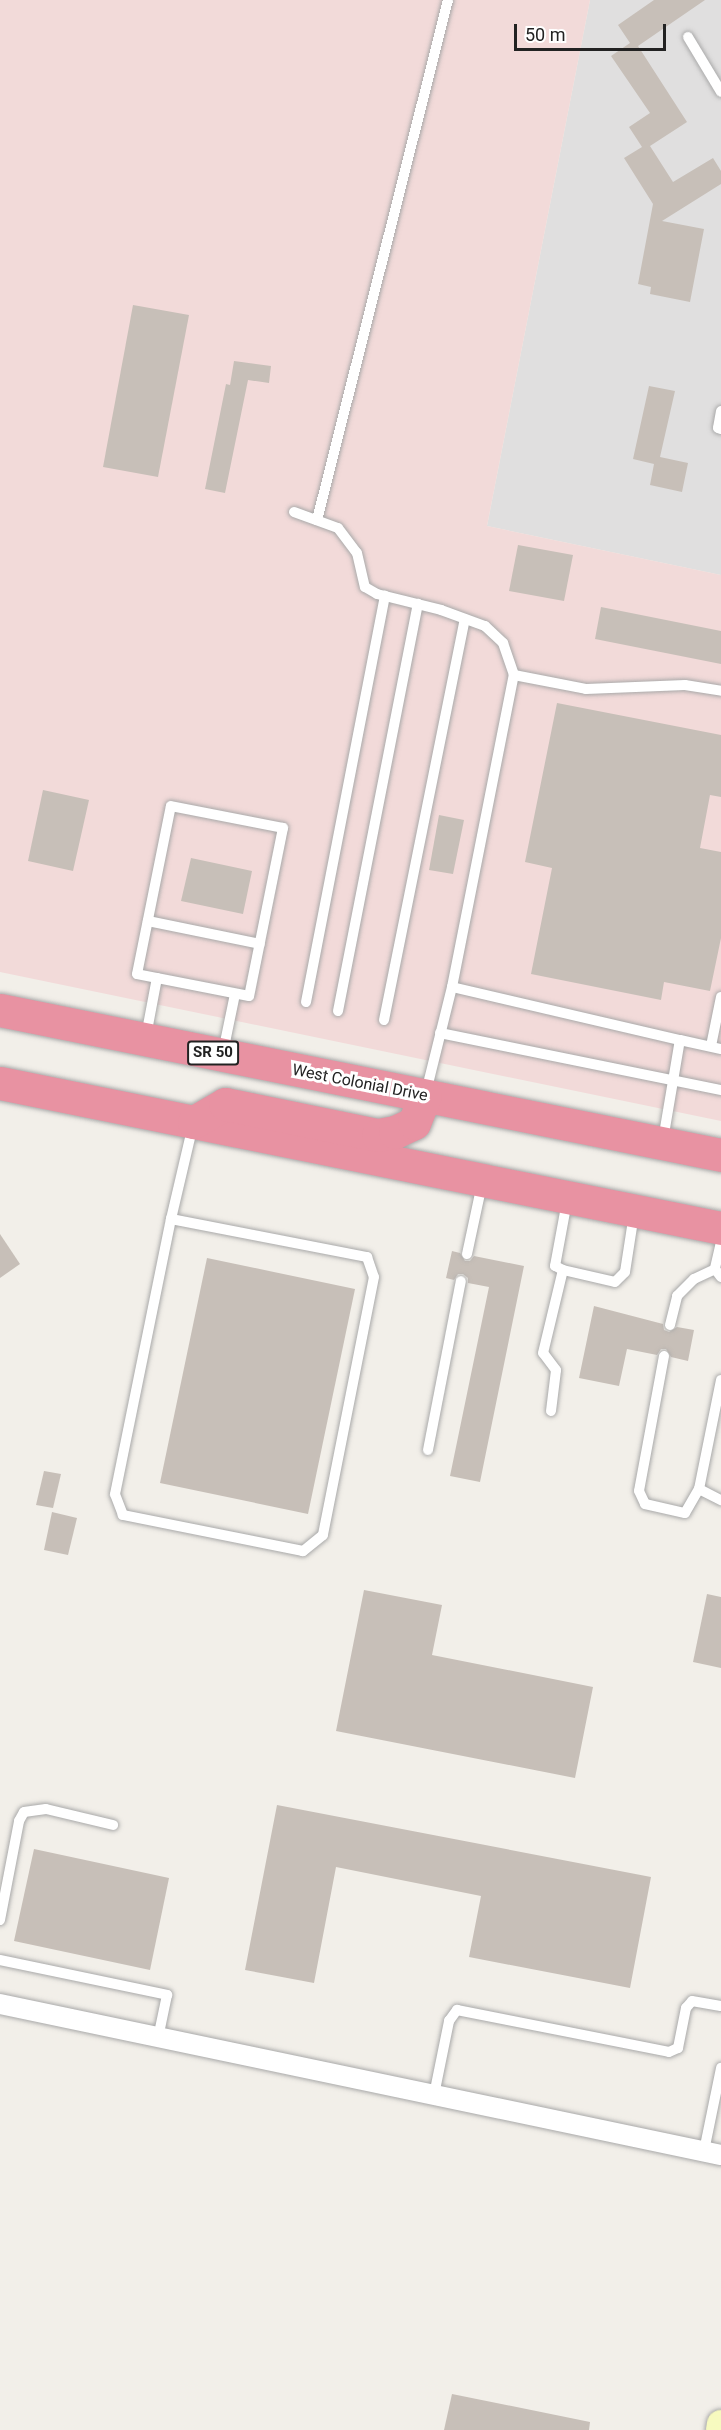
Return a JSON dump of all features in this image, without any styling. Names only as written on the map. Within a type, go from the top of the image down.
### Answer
[{"type":"highway","name":"West Colonial Drive","points":[[0,1010],[721,1155]]},
{"type":"highway","points":[[0,1027],[82,1042],[110,1032]]},
{"type":"highway","points":[[0,1083],[721,1228]]},
{"type":"highway","points":[[194,1122],[225,1104],[378,1135],[395,1132],[414,1123],[425,1096]]},
{"type":"street","points":[[0,2004],[713,2153]]},
{"type":"street","points":[[720,2430],[721,2424]]},
{"type":"lane","points":[[317,520],[448,0]]},
{"type":"lane","points":[[688,38],[721,92]]},
{"type":"lane","points":[[721,411],[718,428],[721,429]]},
{"type":"lane","points":[[294,512],[338,528],[357,553],[365,587],[385,596],[465,618],[485,626],[503,643],[514,675],[452,987],[425,1096]]},
{"type":"lane","points":[[306,1002],[385,596]]},
{"type":"lane","points":[[338,1011],[418,604]]},
{"type":"lane","points":[[384,1020],[465,618]]},
{"type":"lane","points":[[514,675],[586,689],[685,685],[721,691]]},
{"type":"lane","points":[[171,806],[283,828],[249,996],[137,974],[148,921],[171,806]]},
{"type":"lane","points":[[148,921],[260,944]]},
{"type":"lane","points":[[146,1039],[158,978]]},
{"type":"lane","points":[[452,987],[716,1048],[721,997]]},
{"type":"lane","points":[[223,1055],[235,994]]},
{"type":"lane","points":[[440,1033],[721,1090]]},
{"type":"lane","points":[[662,1143],[680,1040]]},
{"type":"lane","points":[[171,1219],[367,1257],[374,1277],[323,1536],[303,1551],[123,1515],[115,1494],[171,1219],[194,1122]]},
{"type":"lane","points":[[467,1254],[483,1180]]},
{"type":"lane","points":[[568,1197],[555,1266],[563,1270],[615,1282],[625,1272],[634,1210]]},
{"type":"lane","points":[[670,1325],[677,1296],[694,1279],[718,1273],[721,1242]]},
{"type":"lane","points":[[551,1411],[556,1370],[543,1353],[563,1270]]},
{"type":"lane","points":[[428,1450],[461,1281]]},
{"type":"lane","points":[[664,1356],[639,1491],[645,1504],[685,1512],[699,1489],[721,1380]]},
{"type":"lane","points":[[699,1489],[721,1500]]},
{"type":"lane","points":[[0,1920],[19,1821],[24,1812],[46,1809],[113,1825]]},
{"type":"lane","points":[[0,1960],[166,1995],[158,2038]]},
{"type":"lane","points":[[434,2095],[449,2021],[457,2010],[669,2052],[678,2048],[686,2008],[692,2001],[721,2006]]},
{"type":"lane","points":[[713,2153],[721,2068]]},
{"type":"shaded area","points":[[0,0],[590,0],[487,526],[721,575],[721,1121],[0,972]]},
{"type":"shaded area","points":[[590,0],[721,0],[721,575],[487,526]]},
{"type":"building","points":[[654,0],[705,0],[638,46],[687,122],[650,146],[673,182],[713,158],[721,171],[721,184],[662,221],[704,229],[690,302],[650,294],[651,287],[638,284],[653,204],[624,158],[642,147],[629,127],[650,113],[611,56],[630,43],[618,25]]},
{"type":"building","points":[[133,305],[189,315],[158,477],[103,467]]},
{"type":"building","points":[[234,361],[271,366],[269,383],[248,380],[225,493],[205,489],[226,384],[230,385]]},
{"type":"building","points":[[649,386],[675,391],[660,457],[688,463],[682,492],[650,485],[654,464],[633,459]]},
{"type":"building","points":[[518,545],[573,555],[564,601],[509,591]]},
{"type":"building","points":[[601,607],[721,631],[721,664],[595,639]]},
{"type":"building","points":[[557,703],[721,735],[721,797],[710,795],[700,848],[721,852],[721,938],[710,991],[664,982],[661,1000],[531,974],[552,868],[525,862]]},
{"type":"building","points":[[43,790],[89,800],[73,871],[28,861]]},
{"type":"building","points":[[439,815],[464,820],[453,874],[429,870]]},
{"type":"building","points":[[191,858],[252,871],[243,914],[181,901]]},
{"type":"building","points":[[0,1234],[20,1264],[0,1278]]},
{"type":"building","points":[[452,1251],[460,1253],[465,1261],[470,1261],[474,1256],[524,1266],[480,1482],[450,1476],[489,1287],[468,1283],[468,1278],[463,1274],[458,1274],[454,1280],[446,1278]]},
{"type":"building","points":[[207,1258],[355,1289],[308,1514],[160,1483]]},
{"type":"building","points":[[594,1306],[663,1324],[664,1330],[669,1332],[677,1327],[694,1330],[688,1361],[671,1357],[666,1349],[661,1349],[657,1355],[627,1349],[619,1386],[579,1378]]},
{"type":"building","points":[[44,1471],[61,1474],[53,1508],[36,1505]]},
{"type":"building","points":[[52,1512],[77,1518],[68,1555],[44,1550]]},
{"type":"building","points":[[364,1590],[442,1605],[432,1655],[593,1687],[575,1778],[336,1731]]},
{"type":"building","points":[[707,1594],[721,1597],[721,1668],[693,1662]]},
{"type":"building","points":[[277,1805],[651,1877],[630,1988],[469,1957],[481,1896],[336,1867],[314,1983],[245,1970]]},
{"type":"building","points":[[34,1849],[169,1878],[150,1970],[14,1941]]},
{"type":"building","points":[[452,2394],[590,2422],[589,2430],[444,2430]]}]
